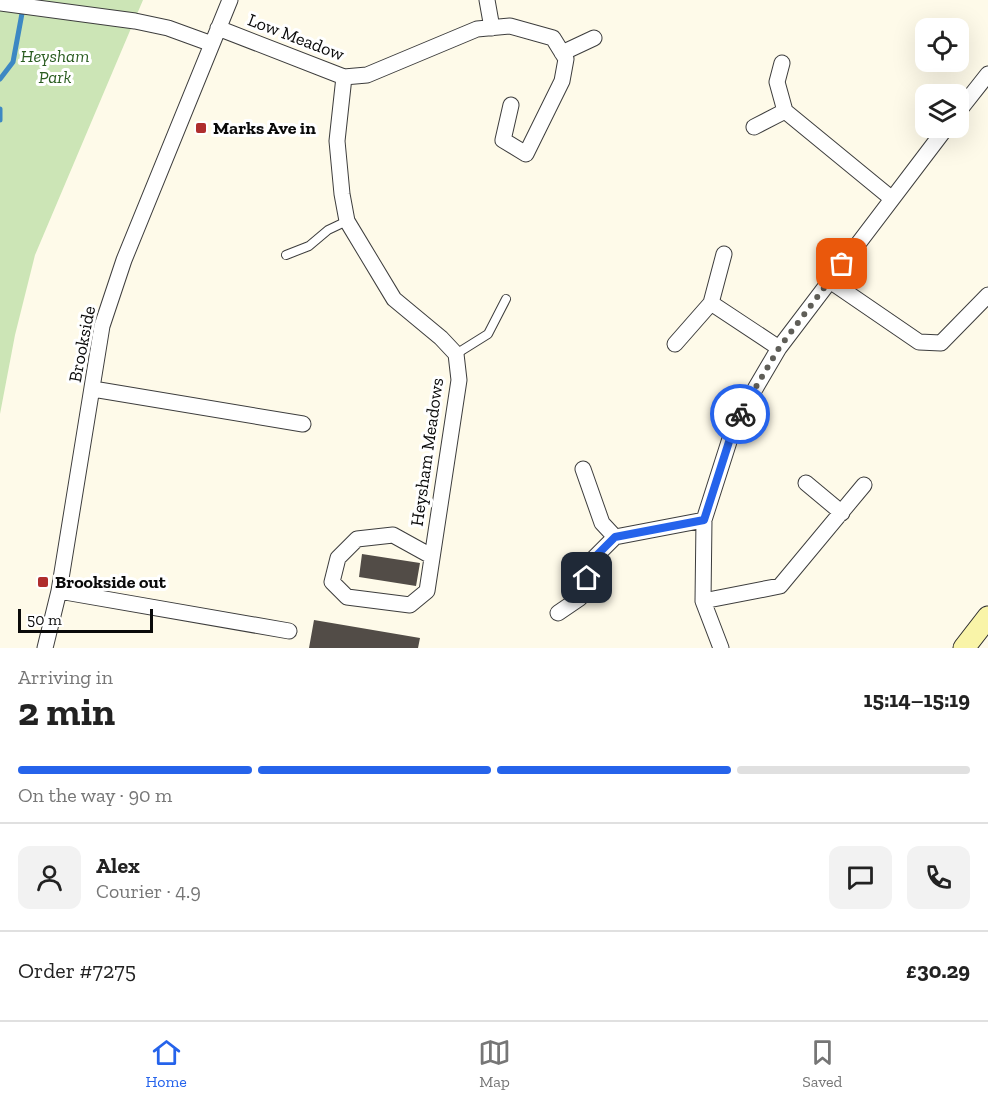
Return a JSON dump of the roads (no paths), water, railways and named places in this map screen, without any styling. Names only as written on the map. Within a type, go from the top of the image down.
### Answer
[{"type":"main road","points":[[964,648],[988,617]]},
{"type":"street","name":"Brookside","points":[[45,648],[59,591],[102,326],[116,282],[230,0]]},
{"type":"street","points":[[487,0],[492,28]]},
{"type":"street","points":[[0,3],[135,21],[168,28],[212,44]]},
{"type":"street","name":"Low Meadow","points":[[218,28],[344,77],[368,75],[477,29],[510,26],[553,38],[562,53]]},
{"type":"street","points":[[511,105],[503,140],[526,154],[562,81],[566,59],[562,53],[594,38]]},
{"type":"street","points":[[782,63],[777,82],[785,111],[891,198]]},
{"type":"street","points":[[969,98],[988,74]]},
{"type":"street","points":[[344,77],[337,141],[342,194],[348,221],[393,299],[441,338],[456,354]]},
{"type":"street","points":[[754,128],[785,111]]},
{"type":"street","points":[[721,648],[703,601],[704,520],[735,423],[779,348],[938,138]]},
{"type":"street","points":[[675,344],[711,303],[724,254]]},
{"type":"street","points":[[830,281],[919,342],[941,343],[988,295]]},
{"type":"street","points":[[711,303],[779,348]]},
{"type":"street","name":"Heysham Meadows","points":[[431,556],[393,535],[357,538],[338,558],[332,582],[347,597],[410,605],[426,591],[459,380],[456,354]]},
{"type":"street","points":[[93,389],[303,424]]},
{"type":"street","points":[[583,469],[602,523],[615,537]]},
{"type":"street","points":[[806,483],[842,513]]},
{"type":"street","points":[[703,601],[780,586],[864,485]]},
{"type":"street","points":[[558,613],[580,598],[593,559],[615,537],[704,520]]},
{"type":"street","points":[[59,591],[289,631]]},
{"type":"lane","points":[[286,255],[309,246],[328,230],[348,221]]},
{"type":"lane","points":[[456,354],[488,334],[506,299]]},
{"type":"waterway","points":[[0,79],[13,62],[23,8]]},
{"type":"waterway","points":[[0,109],[0,120]]},
{"type":"place","name":"Marks Ave in","points":[[201,128]]},
{"type":"place","name":"Brookside out","points":[[43,582]]},
{"type":"park label","name":"Heysham Park","points":[[55,66]]}]
